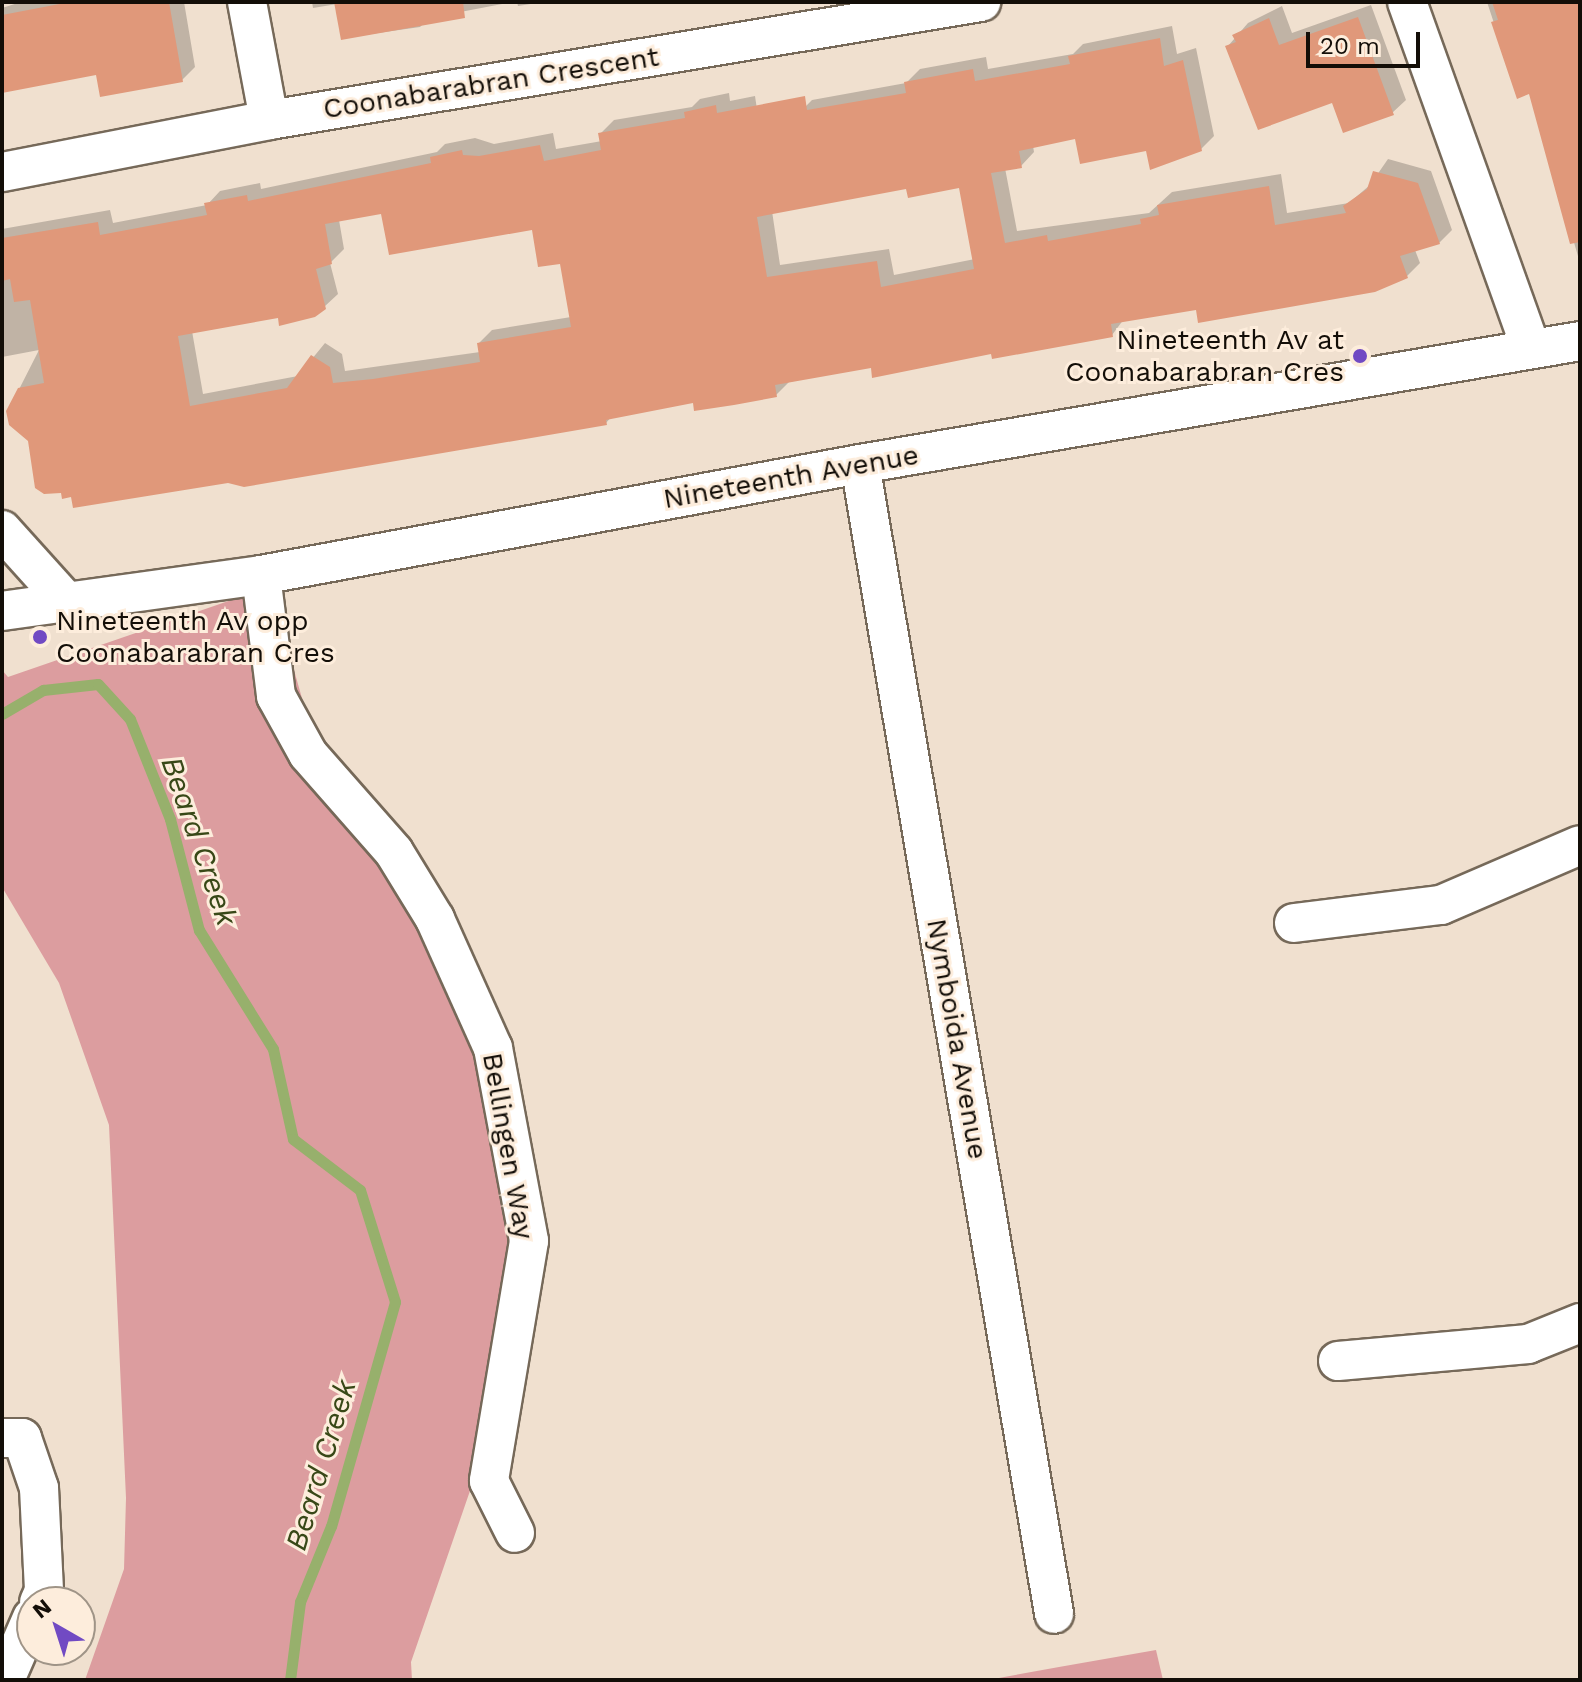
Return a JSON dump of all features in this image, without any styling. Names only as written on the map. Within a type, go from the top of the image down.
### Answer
[{"type":"street","points":[[247,2],[269,120]]},
{"type":"street","name":"Coonabarabran Crescent","points":[[2,172],[269,120],[981,2]]},
{"type":"street","points":[[1407,2],[1531,349]]},
{"type":"street","name":"Nineteenth Avenue","points":[[2,611],[261,575],[860,464],[1580,341]]},
{"type":"street","name":"Nymboida Avenue","points":[[860,464],[1054,1614]]},
{"type":"street","points":[[2,530],[65,600]]},
{"type":"street","name":"Bellingen Way","points":[[261,575],[276,696],[308,754],[394,852],[435,919],[493,1048],[529,1241],[489,1481],[515,1533]]},
{"type":"street","points":[[1294,923],[1441,905],[1580,845]]},
{"type":"street","points":[[1338,1361],[1528,1344],[1580,1323]]},
{"type":"street","points":[[12,1438],[39,1488],[44,1586]]},
{"type":"street","points":[[5,1680],[16,1655]]},
{"type":"shaded area","points":[[243,596],[292,663],[309,723],[437,899],[525,1202],[492,1427],[411,1662],[412,1680],[85,1680],[90,1666],[96,1666],[96,1649],[124,1569],[126,1498],[109,1125],[59,983],[2,887],[2,670],[8,677]]},
{"type":"shaded area","points":[[1156,1650],[1163,1680],[988,1680],[1059,1667]]},
{"type":"building","points":[[70,2],[169,2],[183,82],[100,97],[96,75],[2,93],[2,15]]},
{"type":"building","points":[[334,2],[463,2],[465,18],[341,40]]},
{"type":"building","points":[[1492,2],[1580,2],[1580,242],[1570,244],[1529,94],[1517,99],[1491,22],[1498,20]]},
{"type":"building","points":[[1358,17],[1394,115],[1343,133],[1332,103],[1258,130],[1225,46],[1236,42],[1232,35],[1269,18],[1279,45]]},
{"type":"building","points":[[1160,38],[1164,66],[1183,60],[1202,151],[1150,170],[1146,151],[1080,164],[1075,139],[1019,151],[1022,168],[991,173],[1005,243],[1047,235],[1048,241],[1141,224],[1140,219],[1159,215],[1157,205],[1269,186],[1275,225],[1346,213],[1343,206],[1367,189],[1373,171],[1418,183],[1440,244],[1400,256],[1408,278],[1375,292],[1198,323],[1196,310],[1111,324],[1113,337],[992,359],[991,354],[872,378],[871,368],[775,385],[777,397],[694,411],[693,403],[606,420],[607,425],[244,487],[228,483],[73,508],[71,497],[62,499],[61,493],[44,494],[35,488],[28,441],[9,425],[6,411],[18,388],[44,383],[30,300],[14,302],[10,279],[2,281],[2,238],[98,222],[100,235],[207,215],[204,203],[247,195],[248,201],[431,163],[430,157],[462,150],[463,155],[479,156],[540,145],[544,161],[601,150],[598,133],[685,118],[684,112],[716,105],[717,113],[805,96],[807,110],[906,93],[904,82],[973,69],[975,81],[1070,64],[1068,56]],"holes":[[[959,188],[974,269],[881,287],[877,261],[767,277],[757,217],[906,189],[908,198]],[[381,214],[389,255],[532,230],[538,267],[560,264],[571,327],[477,343],[480,362],[373,379],[333,383],[330,367],[311,355],[287,388],[190,406],[178,336],[278,318],[279,326],[315,317],[326,309],[316,269],[332,264],[325,224]]]},
{"type":"waterway","name":"Beard Creek","points":[[2,714],[43,690],[98,684],[130,719],[170,819],[199,930],[273,1049],[293,1139],[360,1190],[395,1302],[331,1526],[300,1602],[290,1680]]},
{"type":"place","name":"Nineteenth Av at Coonabarabran Cres","points":[[1360,356]]},
{"type":"place","name":"Nineteenth Av opp Coonabarabran Cres","points":[[40,637]]}]
